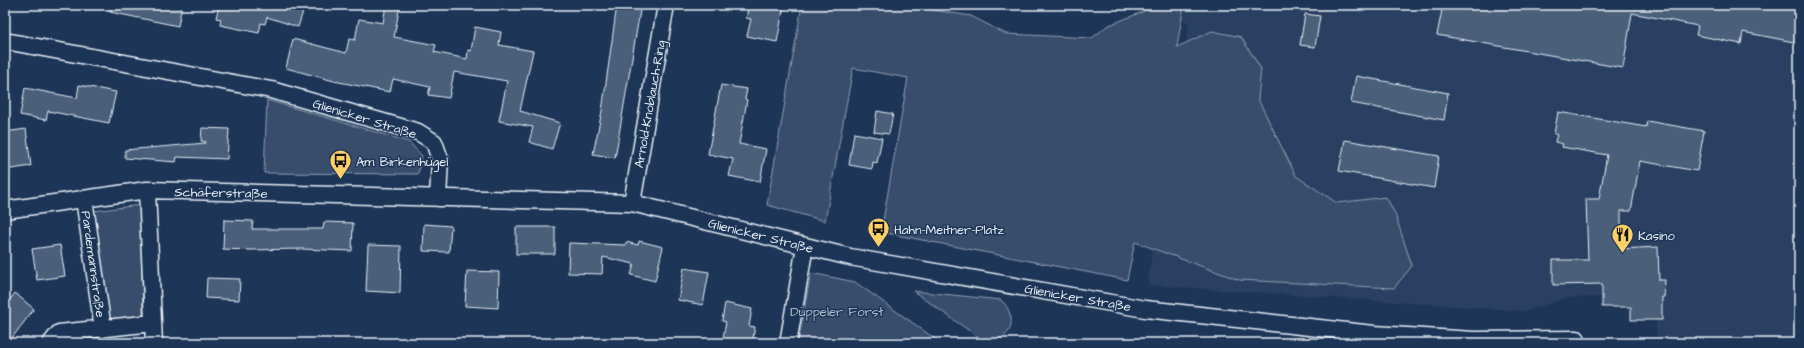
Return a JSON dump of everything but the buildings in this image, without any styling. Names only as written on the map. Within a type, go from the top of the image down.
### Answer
[{"type":"street","name":"Arnold-Knoblauch-Ring","points":[[632,202],[666,5]]},
{"type":"street","name":"Glienicker Straße","points":[[5,41],[271,90],[418,132],[434,142],[440,159],[438,198],[632,202],[850,257],[1144,309],[1374,334],[1474,340],[1577,339]]},
{"type":"street","name":"Schäferstraße","points":[[5,210],[147,190],[438,198]]},
{"type":"street","points":[[147,190],[154,343]]},
{"type":"street","name":"Pardemannstraße","points":[[84,199],[103,329]]},
{"type":"street","points":[[788,343],[805,246]]},
{"type":"street","name":"Pardemannstraße","points":[[51,343],[59,333],[153,323]]},
{"type":"shaded area","points":[[1110,5],[1799,5],[1799,343],[1657,343],[1656,320],[1631,320],[1631,307],[1602,307],[1602,297],[1567,298],[1526,311],[1148,285],[1156,218],[1189,22]]},
{"type":"green space","points":[[802,5],[921,5],[921,8],[971,16],[1006,34],[1092,38],[1107,26],[1147,10],[1139,5],[1184,5],[1177,47],[1212,31],[1241,37],[1261,69],[1258,99],[1296,176],[1337,203],[1386,197],[1395,214],[1412,266],[1394,288],[1239,280],[1135,242],[1127,280],[881,232],[908,78],[853,68],[825,221],[767,205]]},
{"type":"green space","points":[[267,100],[409,142],[422,156],[418,174],[264,173]]},
{"type":"green space","points":[[140,205],[143,315],[110,321],[94,211]]},
{"type":"green space","name":"Düppeler Forst","points":[[811,273],[855,282],[941,343],[798,343]]},
{"type":"green space","points":[[913,291],[1001,300],[1005,304],[1010,314],[1011,325],[1006,334],[999,339],[981,339]]},
{"type":"place","name":"Am Birkenhügel","points":[[341,180]]},
{"type":"place","name":"Hahn-Meitner-Platz","points":[[879,248]]},
{"type":"place","name":"Kasino","points":[[1623,254]]}]
